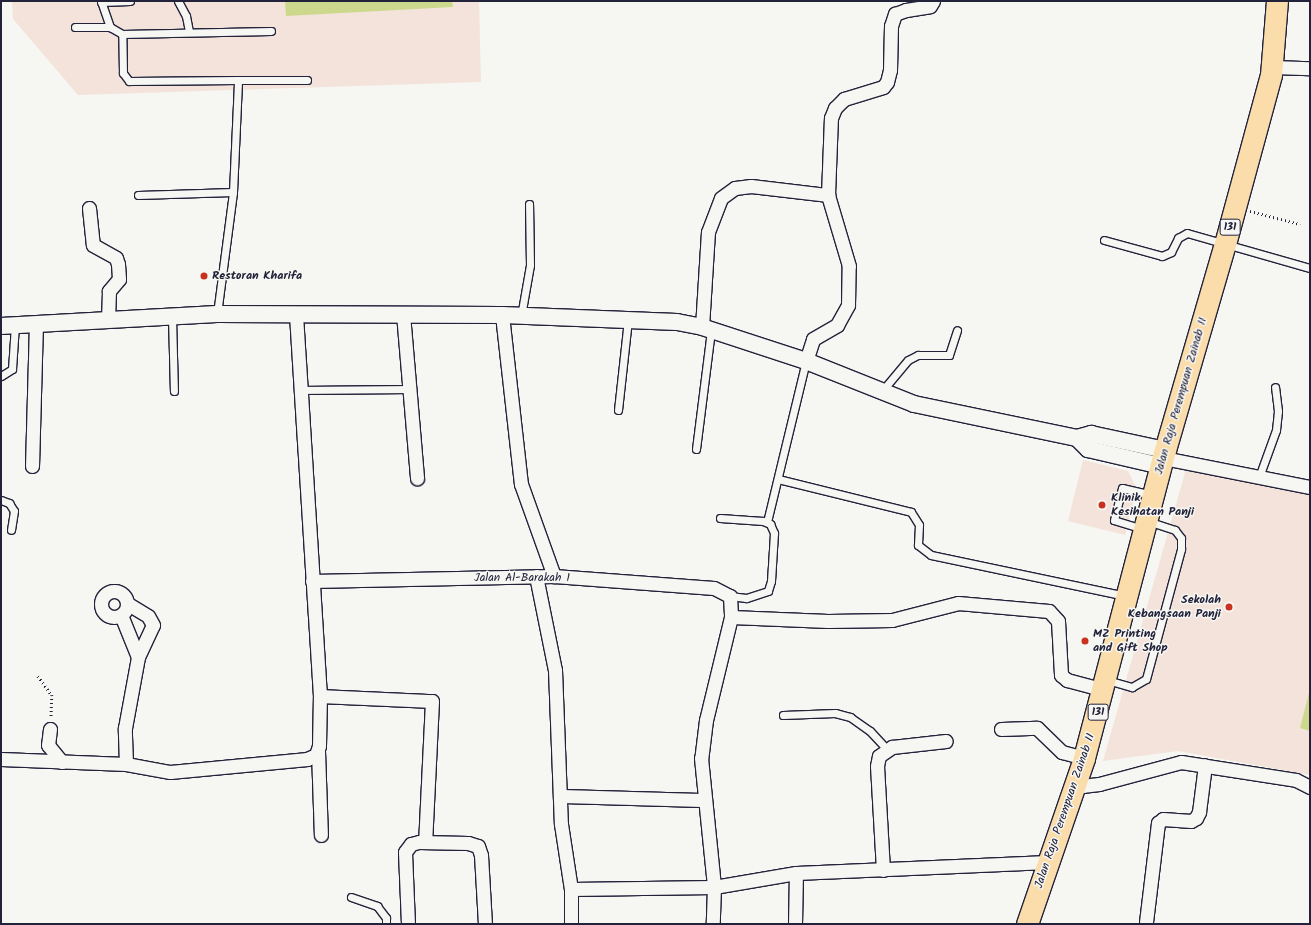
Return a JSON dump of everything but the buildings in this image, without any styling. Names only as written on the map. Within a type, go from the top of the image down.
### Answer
[{"type":"main road","name":"Jalan Raja Perempuan Zainab II","points":[[1026,924],[1084,758],[1105,685],[1163,458],[1225,244],[1272,67],[1276,1]]},
{"type":"street","points":[[806,361],[813,339],[837,325],[848,305],[849,266],[828,195],[831,118],[835,108],[844,99],[883,87],[888,82],[892,18],[900,11],[930,6],[933,1]]},
{"type":"street","points":[[1272,67],[1310,68]]},
{"type":"street","points":[[707,328],[708,232],[721,198],[735,188],[751,186],[828,195]]},
{"type":"street","points":[[89,208],[93,245],[113,256],[118,264],[119,279],[109,294],[108,320]]},
{"type":"street","points":[[8,325],[217,314],[403,314],[628,319],[707,328],[806,361],[914,404],[956,414],[1077,438],[1088,449],[1163,458],[1310,487]]},
{"type":"street","points":[[403,314],[417,478]]},
{"type":"street","points":[[296,315],[320,696],[318,751],[321,835]]},
{"type":"street","points":[[502,315],[521,484],[554,576]]},
{"type":"street","points":[[32,466],[36,324]]},
{"type":"street","points":[[536,576],[555,670],[561,824],[571,889],[571,924]]},
{"type":"street","name":"Jalan Al-Barakah 1","points":[[312,581],[554,576],[714,588],[730,596]]},
{"type":"street","points":[[126,764],[125,728],[138,657],[153,625],[148,616],[128,604],[126,596],[120,591],[112,590],[102,597],[101,604],[103,612],[113,617],[121,615],[128,604]]},
{"type":"street","points":[[713,924],[714,887],[704,800],[703,741],[731,617],[730,596]]},
{"type":"street","points":[[731,617],[828,621],[892,620],[958,603],[1049,611],[1058,621],[1061,675],[1067,680],[1105,685]]},
{"type":"street","points":[[121,615],[138,657]]},
{"type":"street","points":[[320,696],[432,701],[425,842]]},
{"type":"street","points":[[1001,729],[1037,728],[1062,752],[1084,758]]},
{"type":"street","points":[[50,729],[48,745],[62,762]]},
{"type":"street","points":[[883,870],[876,766],[879,756],[887,749],[946,741]]},
{"type":"street","points":[[1,759],[126,764],[170,772],[307,759],[318,751]]},
{"type":"street","points":[[1076,784],[1082,786],[1099,784],[1174,763],[1205,764],[1296,780],[1310,787]]},
{"type":"street","points":[[1146,922],[1158,823],[1163,820],[1191,821],[1196,818],[1199,812],[1205,764]]},
{"type":"street","points":[[560,796],[704,800]]},
{"type":"street","points":[[408,924],[405,852],[411,844],[425,842],[468,843],[478,846],[482,855],[485,924]]},
{"type":"street","points":[[571,889],[714,887],[796,873],[1048,862]]},
{"type":"street","points":[[795,924],[796,873]]},
{"type":"lane","points":[[110,28],[101,2],[130,1]]},
{"type":"lane","points":[[178,1],[186,16],[189,32]]},
{"type":"lane","points":[[75,27],[110,28],[122,34],[271,31]]},
{"type":"lane","points":[[122,34],[123,73],[129,81],[306,80]]},
{"type":"lane","points":[[217,314],[234,192],[238,80]]},
{"type":"lane","points":[[138,195],[234,192]]},
{"type":"lane","points":[[521,316],[530,265],[529,204]]},
{"type":"lane","points":[[1104,240],[1162,256],[1171,252],[1178,238],[1187,233],[1310,268]]},
{"type":"lane","points":[[172,317],[174,391]]},
{"type":"lane","points":[[618,410],[628,319]]},
{"type":"lane","points":[[1,376],[12,369],[8,325]]},
{"type":"lane","points":[[696,449],[707,328]]},
{"type":"lane","points":[[882,391],[908,360],[918,355],[949,355],[957,330]]},
{"type":"lane","points":[[730,596],[746,598],[768,591],[771,581],[774,533],[768,522],[806,361]]},
{"type":"lane","points":[[1259,477],[1276,430],[1278,411],[1275,387]]},
{"type":"lane","points":[[301,390],[409,389]]},
{"type":"lane","points":[[778,479],[911,512],[919,525],[918,545],[930,555],[1128,597]]},
{"type":"lane","points":[[1105,685],[1132,687],[1146,679],[1181,549],[1181,538],[1175,530],[1114,520],[1122,488],[1153,495]]},
{"type":"lane","points":[[1,500],[9,503],[14,511],[11,530]]},
{"type":"lane","points":[[720,518],[768,522]]},
{"type":"lane","points":[[783,715],[835,714],[850,717],[870,731],[887,749]]},
{"type":"lane","points":[[351,897],[377,906],[386,918],[386,924]]},
{"type":"path","points":[[1235,207],[1300,224]]},
{"type":"path","points":[[38,676],[52,695],[50,729]]},
{"type":"shaded area","points":[[12,1],[479,1],[481,82],[78,95],[13,19]]},
{"type":"shaded area","name":"Klinik Kesihatan Panji","points":[[1083,460],[1128,471],[1137,489],[1125,535],[1068,521]]},
{"type":"shaded area","name":"Sekolah Kebangsaan Panji","points":[[1186,469],[1310,494],[1310,775],[1178,751],[1103,761]]},
{"type":"green space","points":[[285,1],[452,1],[453,7],[286,16]]},
{"type":"green space","points":[[1310,689],[1310,731],[1300,728]]},
{"type":"place","name":"Restoran Kharifa","points":[[204,276]]},
{"type":"place","name":"Klinik Kesihatan Panji","points":[[1102,505]]},
{"type":"place","name":"Sekolah Kebangsaan Panji","points":[[1229,607]]},
{"type":"place","name":"MZ Printing and Gift Shop","points":[[1085,641]]}]
